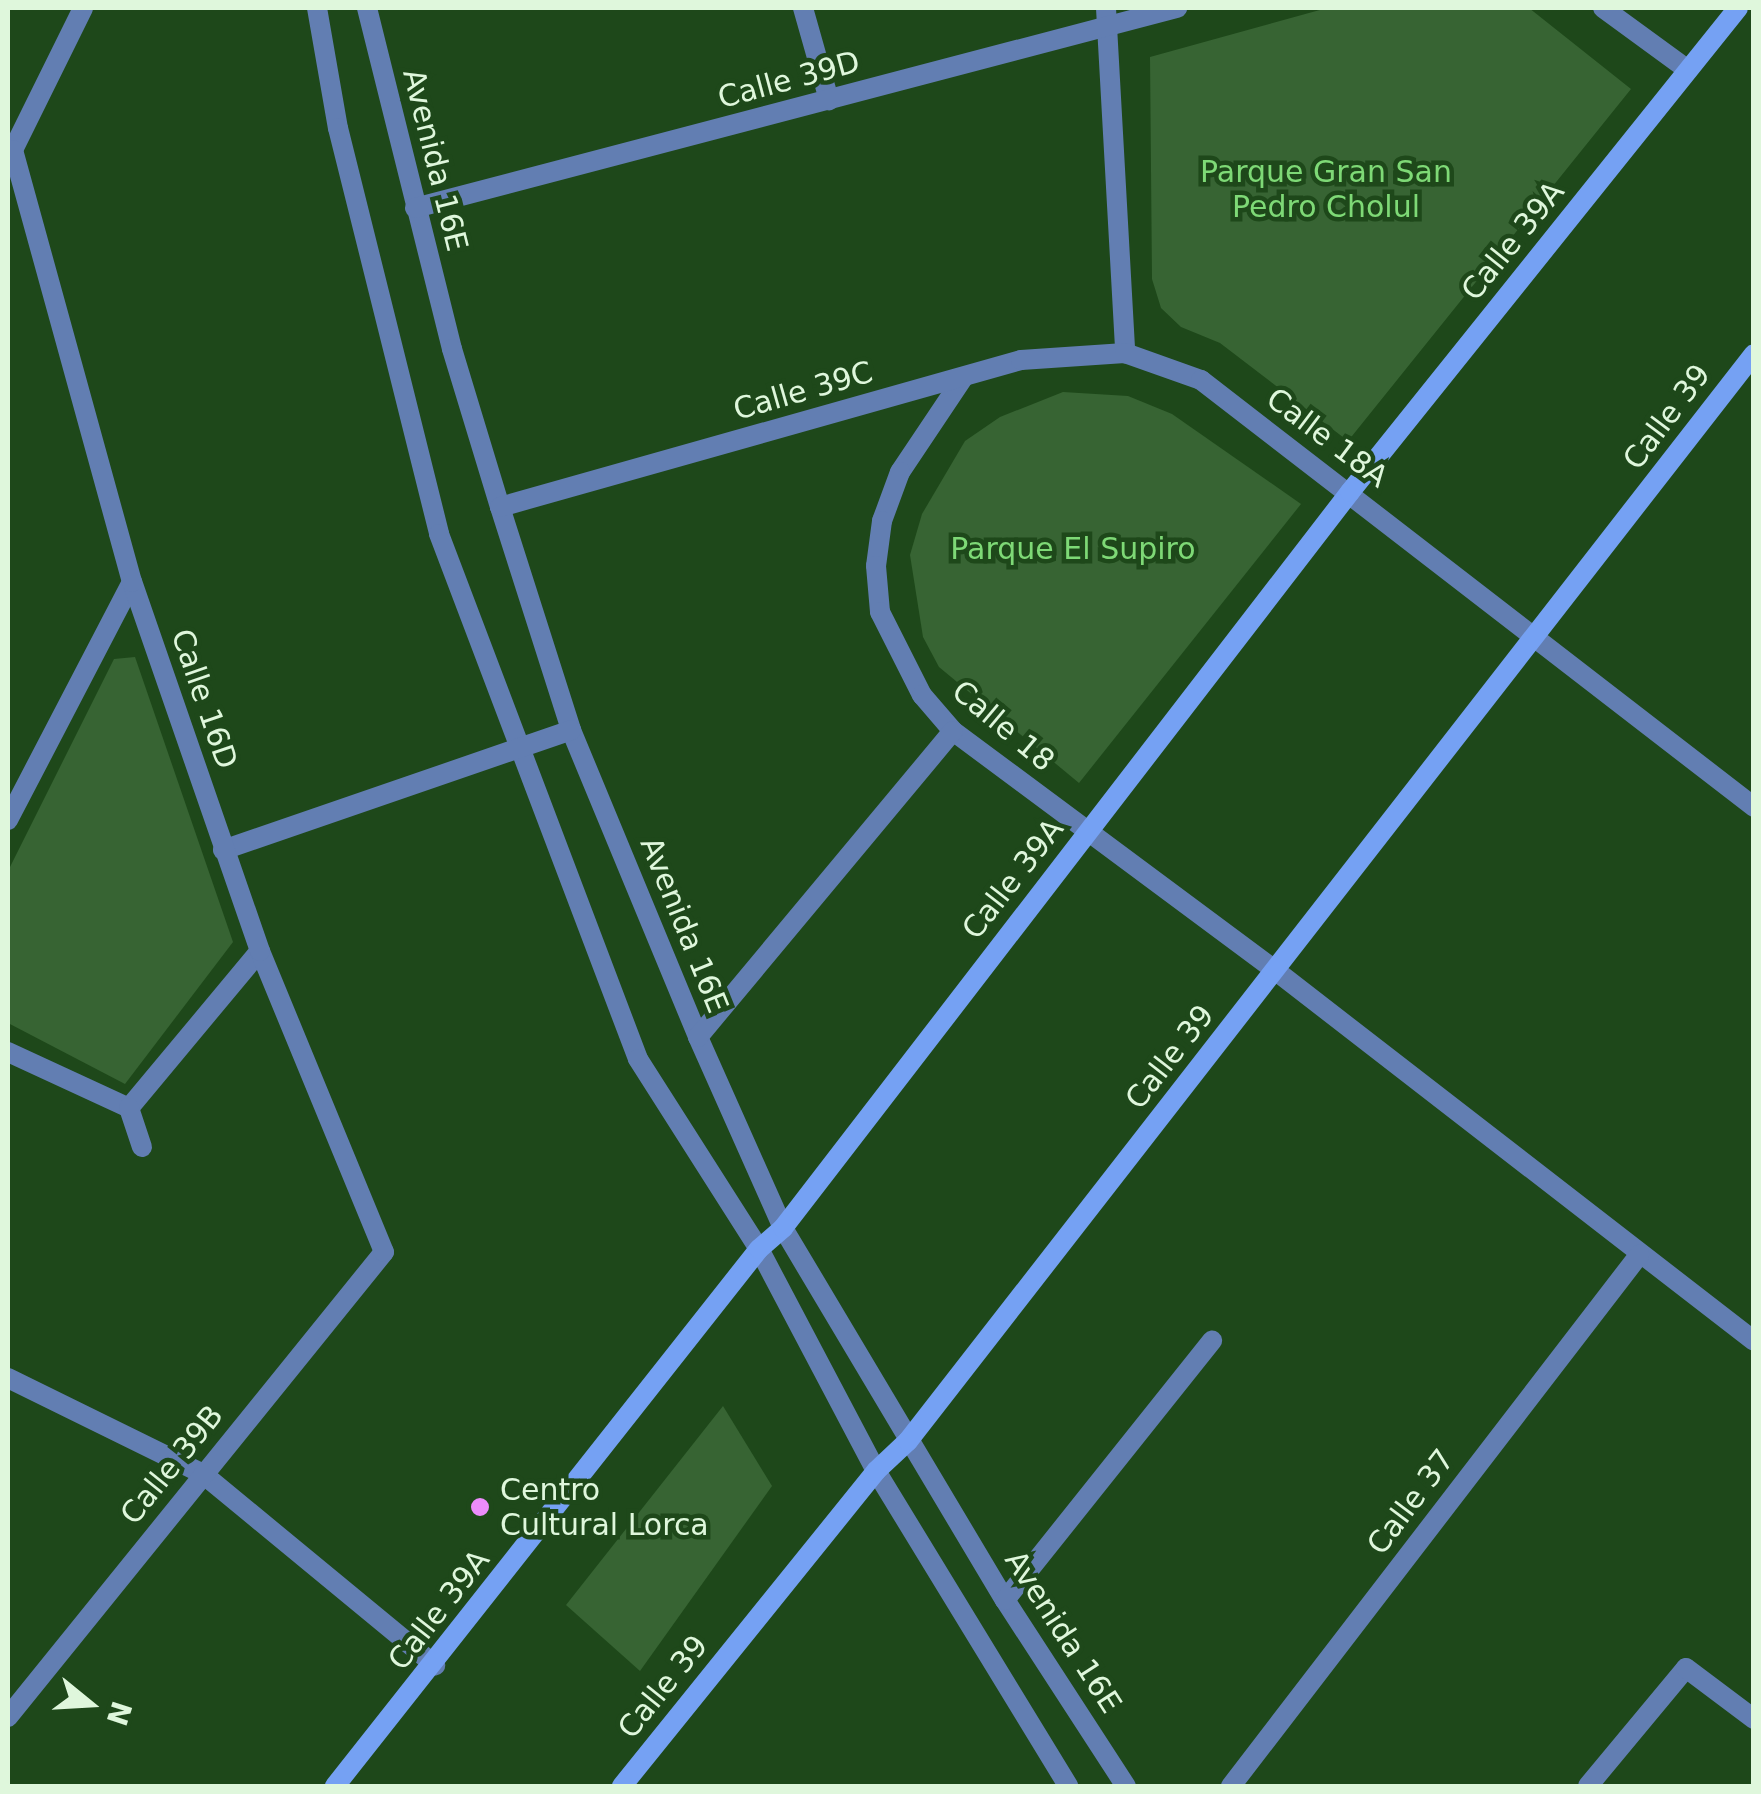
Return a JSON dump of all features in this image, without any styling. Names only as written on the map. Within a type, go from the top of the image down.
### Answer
[{"type":"main road","name":"Calle 39A","points":[[336,1786],[759,1249],[783,1228],[1350,492],[1738,8]]},
{"type":"main road","name":"Calle 39","points":[[622,1786],[876,1470],[908,1440],[1754,354]]},
{"type":"street","points":[[10,156],[83,8]]},
{"type":"street","points":[[317,8],[338,128],[440,534],[638,1059],[759,1249],[876,1470],[1068,1786]]},
{"type":"street","name":"Avenida 16E","points":[[367,8],[416,208],[500,506],[572,730],[698,1037],[783,1228],[1006,1600],[1126,1786]]},
{"type":"street","points":[[803,8],[829,100]]},
{"type":"street","name":"Calle 39D","points":[[416,208],[829,100],[1108,16],[1177,8]]},
{"type":"street","points":[[1603,8],[1688,70]]},
{"type":"street","points":[[1108,16],[1125,353]]},
{"type":"street","name":"Calle 16D","points":[[10,156],[132,582],[223,850],[260,951],[384,1252]]},
{"type":"street","name":"Calle 39C","points":[[500,506],[1059,352],[1125,353]]},
{"type":"street","name":"Calle 18A","points":[[1125,353],[1201,380],[1754,807]]},
{"type":"street","name":"Calle 18","points":[[963,378],[900,472],[876,566],[880,612],[895,652],[953,731],[1276,971],[1638,1254]]},
{"type":"street","points":[[8,820],[132,582]]},
{"type":"street","points":[[223,850],[572,730]]},
{"type":"street","points":[[698,1037],[953,731]]},
{"type":"street","points":[[128,1108],[260,951]]},
{"type":"street","points":[[8,1052],[128,1108],[142,1147]]},
{"type":"street","name":"Calle 39B","points":[[8,1717],[384,1252]]},
{"type":"street","points":[[1638,1254],[1754,1341]]},
{"type":"street","name":"Calle 37","points":[[1232,1786],[1638,1254]]},
{"type":"street","points":[[1006,1600],[1212,1341]]},
{"type":"street","points":[[8,1378],[202,1474],[435,1665]]},
{"type":"street","points":[[1588,1786],[1686,1668],[1754,1720]]},
{"type":"green space","name":"Parque Gran San Pedro Cholul","points":[[1327,8],[1529,8],[1631,89],[1348,441],[1220,343],[1181,327],[1161,308],[1152,279],[1150,57]]},
{"type":"green space","name":"Parque El Supiro","points":[[1063,392],[1128,396],[1172,414],[1301,504],[1079,783],[939,667],[923,637],[910,555],[922,514],[965,441],[1000,417]]},
{"type":"green space","points":[[135,657],[233,942],[125,1084],[8,1023],[8,871],[114,659]]},
{"type":"green space","points":[[723,1406],[772,1486],[640,1671],[566,1605]]},
{"type":"place","name":"Centro Cultural Lorca","points":[[480,1507]]}]
